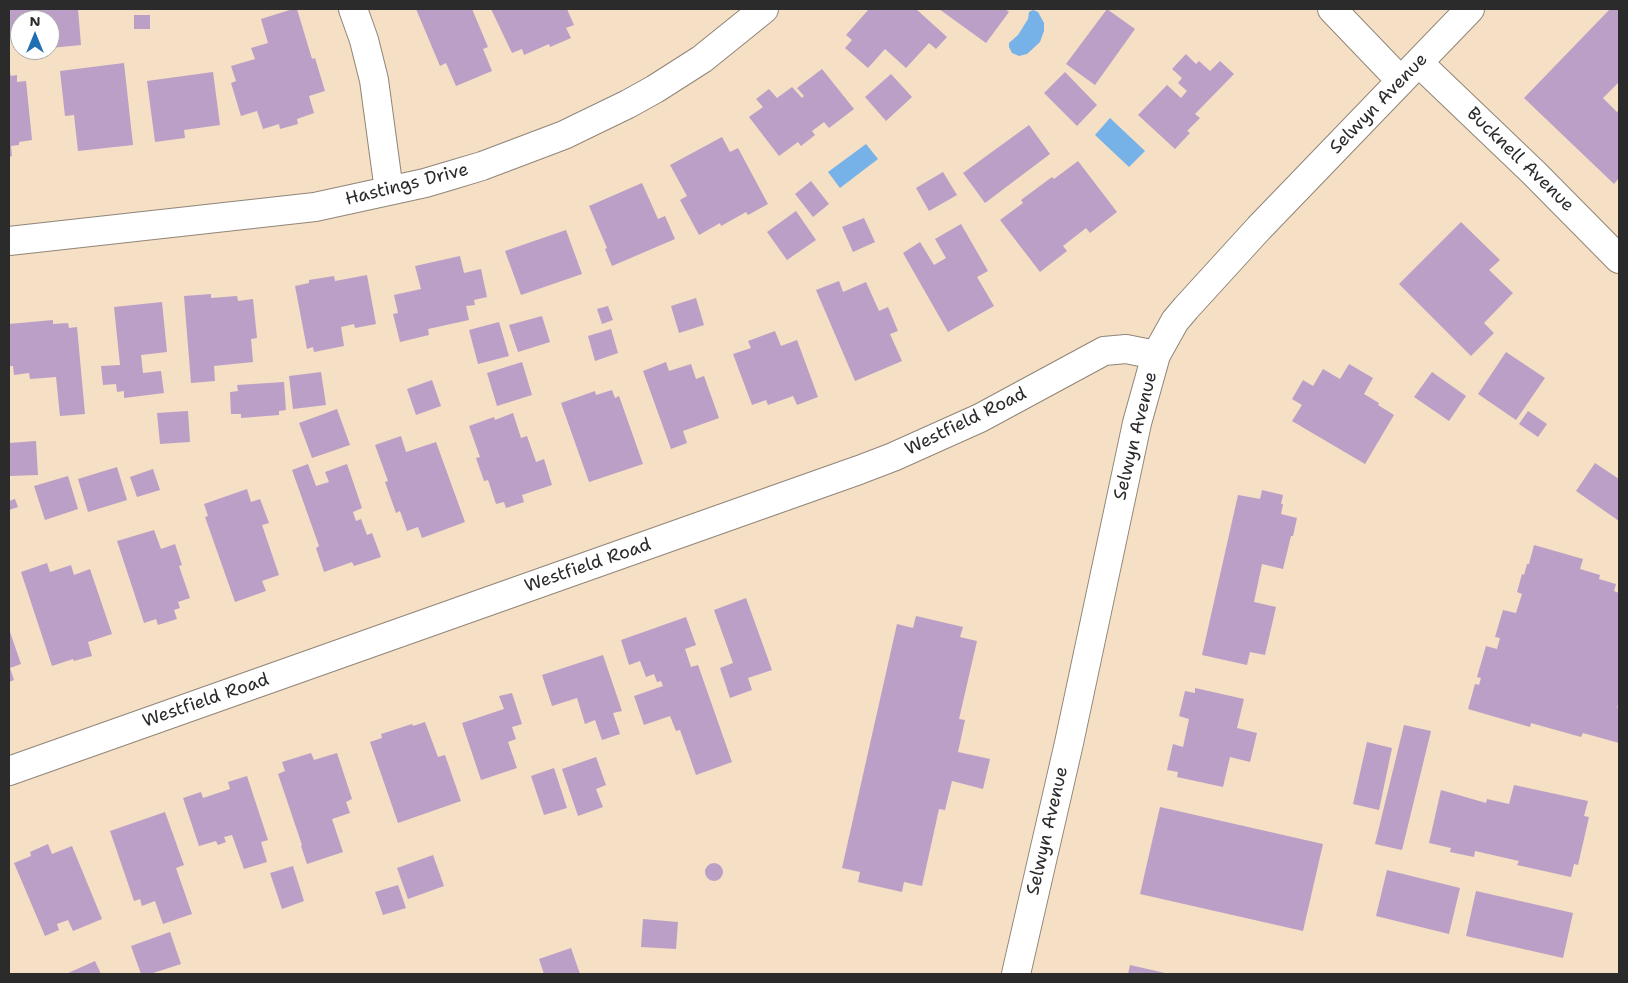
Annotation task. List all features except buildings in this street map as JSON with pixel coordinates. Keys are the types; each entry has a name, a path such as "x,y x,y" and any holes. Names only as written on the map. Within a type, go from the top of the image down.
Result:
{"street":[{"path":"352,9 364,40 374,80 390,191"},
{"name":"Hastings Drive","path":"9,242 315,207 425,183 482,166 564,135 655,90 725,42 764,9"},
{"name":"Bucknell Avenue","path":"1332,9 1534,173 1619,259"},
{"name":"Selwyn Avenue","path":"1016,974 1069,743 1138,423 1156,355 1175,321 1186,308 1272,214 1470,9"},
{"name":"Westfield Road","path":"9,771 893,457 1011,402 1104,351 1126,349 1156,355"}],"water":[{"path":"1033,10 1038,12 1044,23 1044,31 1040,42 1027,54 1019,56 1012,53 1009,43 1018,35 1028,19 1029,12"},
{"path":"1110,118 1145,151 1129,167 1095,135"},
{"path":"866,144 878,159 840,188 828,172"}]}
